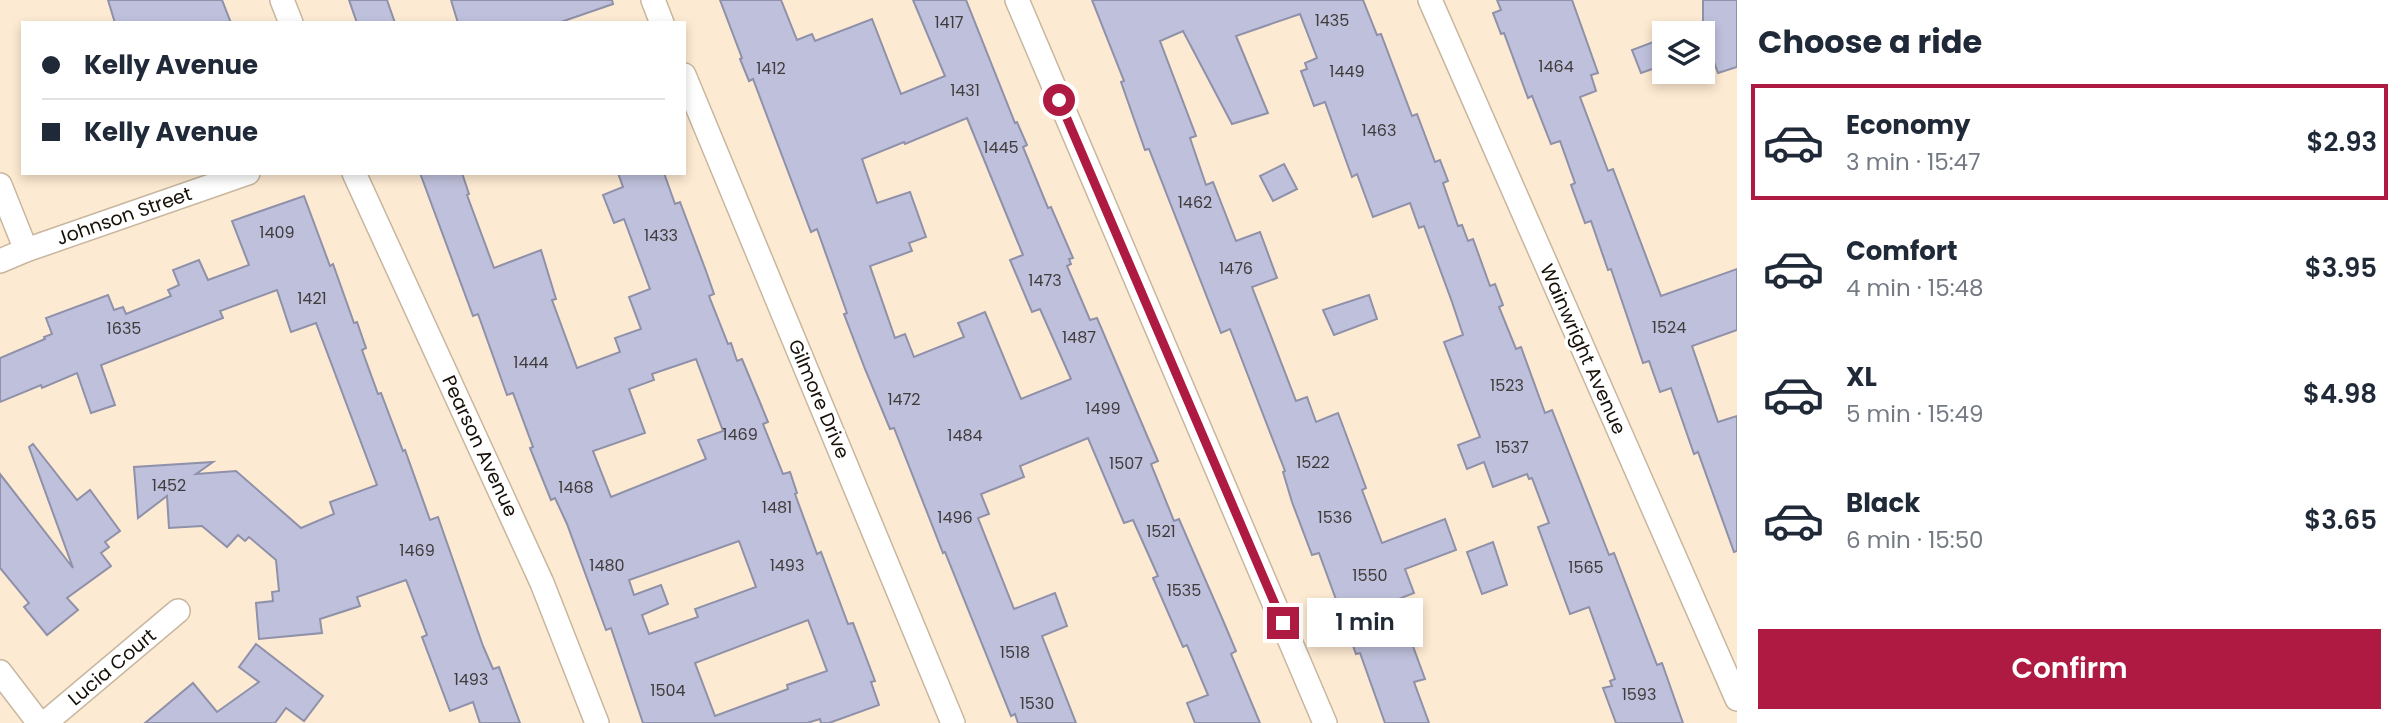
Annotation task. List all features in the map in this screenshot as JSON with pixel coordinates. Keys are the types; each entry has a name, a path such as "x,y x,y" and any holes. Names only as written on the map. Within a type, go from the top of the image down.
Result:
{"street":[{"path":"282,0 290,21"},
{"path":"653,0 661,21"},
{"path":"1017,0 1325,723"},
{"name":"Wainwright Avenue","path":"1430,0 1737,699"},
{"name":"Gilmore Drive","path":"686,80 953,723"},
{"name":"Johnson Street","path":"0,261 242,175"},
{"name":"Pearson Avenue","path":"355,175 542,583 597,723"},
{"path":"0,185 26,250"},
{"name":"Lucia Court","path":"45,723 178,611"},
{"path":"0,672 39,723"}],"building":[{"path":"108,0 222,0 230,21 114,21"},
{"path":"349,0 387,0 394,21 356,21"},
{"path":"451,0 612,0 613,4 564,21 457,21"},
{"path":"720,0 781,0 797,40 812,34 815,41 872,19 901,94 945,76 913,0 966,0 1015,123 1017,122 1027,145 1023,147 1048,208 1051,207 1073,258 1069,259 1071,264 1067,266 1090,320 1097,318 1158,461 1151,464 1174,521 1179,519 1236,651 1231,654 1260,723 1195,723 1187,703 1208,695 1187,645 1183,647 1153,578 1158,576 1133,520 1124,523 1088,438 1020,466 1024,477 981,494 989,514 978,518 1014,609 1055,593 1067,626 1042,636 1076,723 1018,723 1015,714 1011,716 894,428 890,429 865,369 817,229 811,232 753,79 749,81 740,59 742,58","holes":["967,118 1023,255 1010,260 1032,312 1040,309 1071,379 1021,399 985,312 958,323 964,337 914,357 905,334 895,338 870,266 912,251 909,243 926,237 910,192 877,203 862,159"]},
{"path":"1092,0 1363,0 1377,35 1381,34 1412,116 1417,114 1435,162 1440,160 1448,181 1443,183 1458,226 1462,225 1468,241 1473,239 1490,286 1495,284 1503,305 1499,307 1516,349 1521,347 1545,413 1552,410 1609,555 1614,553 1657,665 1662,663 1683,723 1616,723 1603,688 1612,686 1610,681 1615,679 1589,607 1570,614 1538,527 1549,523 1532,478 1529,479 1527,474 1493,487 1484,462 1467,469 1458,445 1480,437 1444,342 1463,335 1452,302 1424,226 1419,228 1410,203 1373,217 1357,174 1352,177 1325,102 1314,106 1301,71 1307,69 1305,63 1317,58 1300,14 1236,36 1268,113 1232,124 1183,31 1160,41 1196,136 1190,138 1206,185 1213,182 1236,241 1260,232 1277,278 1252,287 1296,401 1307,397 1316,422 1338,413 1366,488 1362,490 1382,543 1445,519 1456,550 1405,569 1414,593 1396,600 1425,679 1414,682 1429,723 1385,723 1319,553 1312,555 1292,502 1283,472 1285,471 1230,329 1221,333 1149,149 1145,150 1121,82 1124,81"},
{"path":"1497,0 1572,0 1598,73 1591,75 1596,91 1580,97 1608,171 1613,169 1661,296 1737,269 1737,330 1692,346 1718,422 1737,416 1737,551 1734,552 1698,452 1694,454 1671,388 1660,392 1649,361 1643,363 1611,269 1608,270 1591,221 1585,223 1571,185 1575,183 1560,141 1551,144 1532,96 1528,98 1504,33 1501,34 1493,13 1501,10"},
{"path":"1703,0 1737,0 1737,67 1718,73 1715,65 1715,21 1703,21"},
{"path":"1652,42 1652,69 1641,73 1632,50"},
{"path":"1284,164 1297,189 1273,201 1260,176"},
{"path":"421,175 463,175 469,194 467,195 494,268 541,250 556,299 552,300 577,368 620,352 615,338 641,329 629,297 650,289 624,219 614,223 603,195 623,187 619,175 665,175 675,204 680,202 706,271 714,294 709,296 728,344 731,343 737,361 742,359 768,422 763,424 783,474 790,472 797,493 795,494 817,554 821,552 848,624 853,623 875,681 871,682 879,705 829,723 821,723 820,719 807,723 643,723 611,628 606,630 567,524 555,498 551,500 530,448 533,447 513,393 507,395 478,314 473,316","holes":["696,359 723,431 698,440 706,459 611,497 593,451 645,433 629,389 654,380 652,374","739,541 756,587 695,609 698,617 649,634 642,615 668,604 661,585 634,595 629,580","808,620 827,671 787,685 788,689 715,716 695,663"]},
{"path":"304,196 330,266 333,264 354,323 357,322 366,348 362,350 378,394 381,393 403,451 405,450 430,520 438,517 483,646 493,669 499,667 520,723 480,723 473,702 450,711 422,637 427,635 406,580 357,597 360,606 320,619 322,633 259,639 256,603 273,601 272,592 279,591 276,560 249,537 245,541 238,535 227,547 202,526 169,528 167,496 138,518 134,467 213,462 196,474 236,471 301,528 334,514 330,502 377,485 316,323 291,332 277,290 220,311 223,318 101,365 115,405 91,413 77,373 0,402 0,358 52,334 46,318 108,295 114,310 123,307 126,314 171,296 168,290 179,285 173,270 199,260 208,280 249,265 232,221"},
{"path":"1369,295 1377,319 1334,335 1323,310"},
{"path":"33,444 77,500 90,490 120,531 105,542 109,547 101,553 111,566 67,598 78,610 47,635 24,607 29,603 0,568 0,474 73,568 29,447"},
{"path":"1493,542 1507,585 1482,594 1467,552"},
{"path":"256,644 323,696 304,721 286,708 275,723 145,723 193,683 217,712 259,682 239,667"}],"route":[{"path":"1059,100 1283,623"}]}
